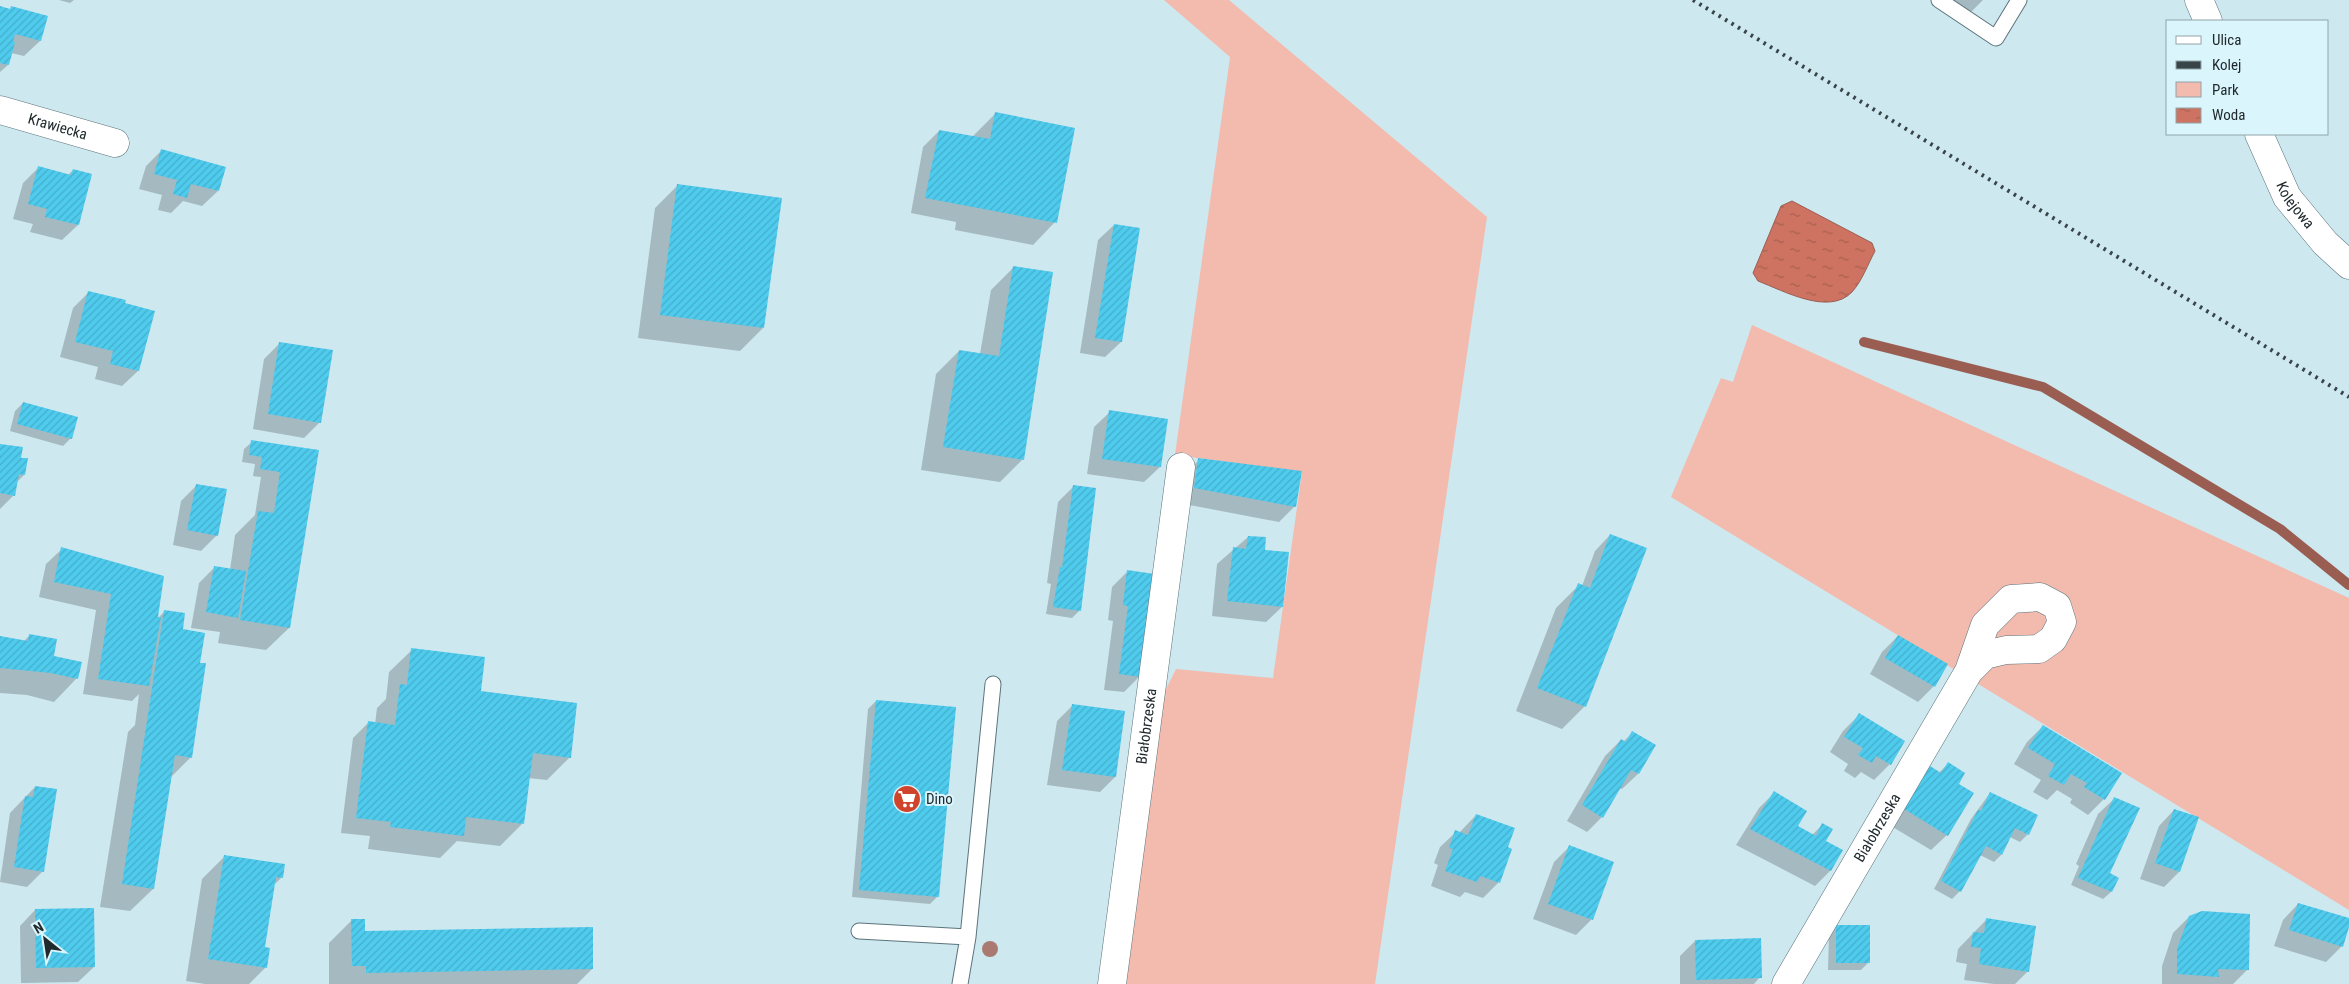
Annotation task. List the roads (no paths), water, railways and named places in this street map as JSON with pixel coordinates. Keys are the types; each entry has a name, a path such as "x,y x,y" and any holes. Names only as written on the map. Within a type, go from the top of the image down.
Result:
{"street":[{"path":"2199,0 2208,20"},
{"name":"Krawiecka","path":"0,110 115,143"},
{"name":"Kolejowa","path":"2259,135 2287,197 2325,243 2349,265"},
{"name":"Białobrzeska","path":"1112,984 1180,467"},
{"name":"Białobrzeska","path":"1786,984 1969,670"}],"lane":[{"path":"1939,0 1996,38 2019,0"},
{"path":"960,984 968,937 993,684"},
{"path":"859,931 968,937"}],"water":[{"path":"1792,201 1872,243 1875,251 1862,278 1856,288 1842,299 1831,302 1819,302 1806,299 1758,281 1753,273 1781,206"}],"waterway":[{"path":"1864,342 2043,387 2280,529 2349,585"}],"railway":[{"path":"1693,0 2349,397"}],"place":[{"name":"Dino","path":"907,799"}]}
